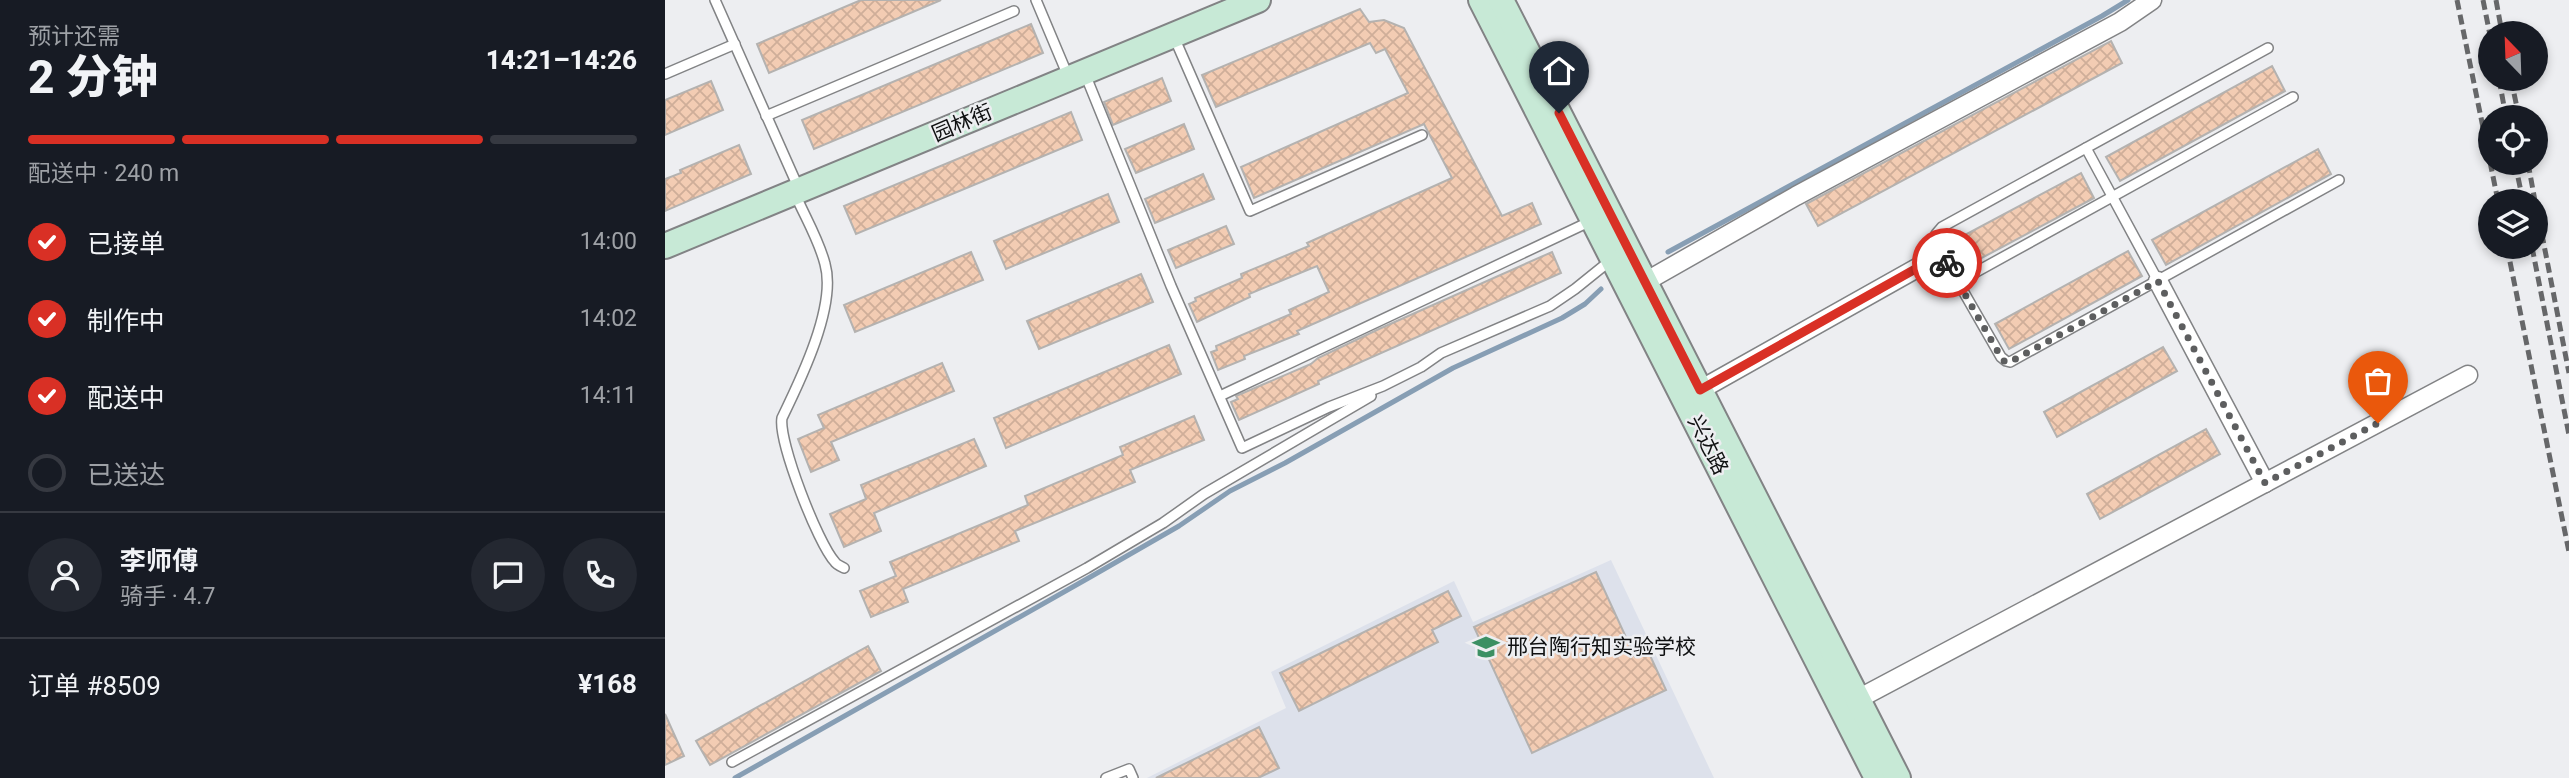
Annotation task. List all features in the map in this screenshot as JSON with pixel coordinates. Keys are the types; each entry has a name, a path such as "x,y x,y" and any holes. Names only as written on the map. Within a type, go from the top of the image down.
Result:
{"main road":[{"name":"园林街","path":"665,246 1258,0"},
{"name":"兴达路","path":"1481,0 1877,778"},
{"name":"兴达路","path":"1501,0 1898,778"}],"street":[{"path":"1645,282 1795,196 2120,22 2152,0"},
{"path":"1700,390 1942,254"},
{"path":"2158,281 2265,483"},
{"path":"1858,699 2468,375"}],"lane":[{"path":"715,0 767,116 825,264 827,287 813,353 780,427 819,536 835,563 844,568"},
{"path":"1036,0 1077,75 1242,448 1329,407 1391,383"},
{"path":"767,116 1014,11"},
{"path":"1174,35 1250,211 1422,135"},
{"path":"665,74 735,44"},
{"path":"2268,48 1942,227 1936,234 1935,242 2001,357 2005,362 2010,362 2339,180"},
{"path":"1958,282 2293,97"},
{"path":"2086,148 2158,281"},
{"path":"1220,396 1593,220"},
{"path":"732,762 1099,562 1204,494 1354,408 1441,353 1550,306 1613,258"},
{"path":"1105,778 1129,769 1133,778"}],"shaded area":[{"name":"邢台陶行知实验学校","path":"1611,560 1714,778 1147,778 1286,708 1271,672 1454,581 1473,622"}],"building":[{"path":"861,0 941,0 769,73 757,44"},
{"path":"1360,9 1369,22 1384,20 1404,28 1502,216 1532,203 1541,224 1297,331 1299,334 1244,356 1245,359 1218,370 1211,352 1217,350 1216,346 1291,314 1289,310 1329,292 1317,266 1249,294 1250,297 1197,322 1189,304 1196,301 1195,298 1242,278 1241,274 1309,246 1307,243 1452,178 1424,124 1254,198 1241,167 1408,93 1385,49 1376,53 1370,43 1216,107 1202,75"},
{"path":"1031,24 1043,53 814,149 802,120"},
{"path":"2111,41 2122,63 1818,226 1806,204"},
{"path":"2272,66 2285,91 2120,181 2106,157"},
{"path":"1162,78 1171,101 1113,125 1104,102"},
{"path":"711,81 723,110 665,135 665,100"},
{"path":"1071,112 1082,140 856,234 844,206"},
{"path":"1184,124 1194,149 1136,173 1125,149"},
{"path":"739,145 751,174 665,211 665,179"},
{"path":"2318,149 2331,174 2166,265 2152,240"},
{"path":"2081,173 2094,198 1961,269 1948,244"},
{"path":"1203,174 1214,199 1155,223 1145,199"},
{"path":"1108,194 1119,222 1006,269 994,241"},
{"path":"1226,226 1234,244 1176,268 1168,250"},
{"path":"2128,251 2142,276 2009,349 1995,324"},
{"path":"971,252 983,280 855,332 844,305"},
{"path":"1552,252 1561,273 1318,381 1319,384 1239,420 1231,402 1238,399 1236,396"},
{"path":"1141,274 1153,302 1039,349 1027,321"},
{"path":"1169,345 1181,374 1006,448 994,418"},
{"path":"2163,347 2177,371 2057,437 2044,412"},
{"path":"942,363 954,391 831,442 839,460 811,472 798,439 824,428 818,415"},
{"path":"1194,416 1204,440 1130,470 1135,482 1015,531 1019,541 903,589 908,602 871,617 860,591 896,576 890,562 1028,505 1025,496 1123,455 1120,447"},
{"path":"2206,429 2220,454 2100,519 2087,494"},
{"path":"974,439 986,466 874,513 881,531 844,547 830,514 866,499 861,485"},
{"path":"1596,572 1635,657 1648,651 1666,690 1532,753 1474,627"},
{"path":"1448,591 1461,616 1432,630 1438,642 1299,711 1280,673"},
{"path":"868,646 881,671 710,765 696,741"},
{"path":"665,714 684,756 665,765"},
{"path":"1259,727 1279,768 1258,778 1156,778"}],"waterway":[{"path":"1668,252 2128,0"},
{"path":"735,778 1179,526 1230,491 1453,368 1562,318 1585,304 1601,289"}],"railway":[{"path":"2457,0 2496,189"},
{"path":"2483,0 2487,21"},
{"path":"2496,0 2500,21"},
{"path":"2501,91 2504,105"},
{"path":"2514,91 2516,105"},
{"path":"2518,175 2520,189"},
{"path":"2530,175 2533,189"},
{"path":"2509,259 2569,552"},
{"path":"2534,259 2569,435"},
{"path":"2547,259 2569,373"}],"way so far":[{"path":"1947,263 2005,362 2018,360 2158,281 2265,483 2378,423"}],"place":[{"name":"邢台陶行知实验学校","path":"1486,647"}],"route":[{"path":"1559,113 1700,390 1942,254 1947,263"}]}
